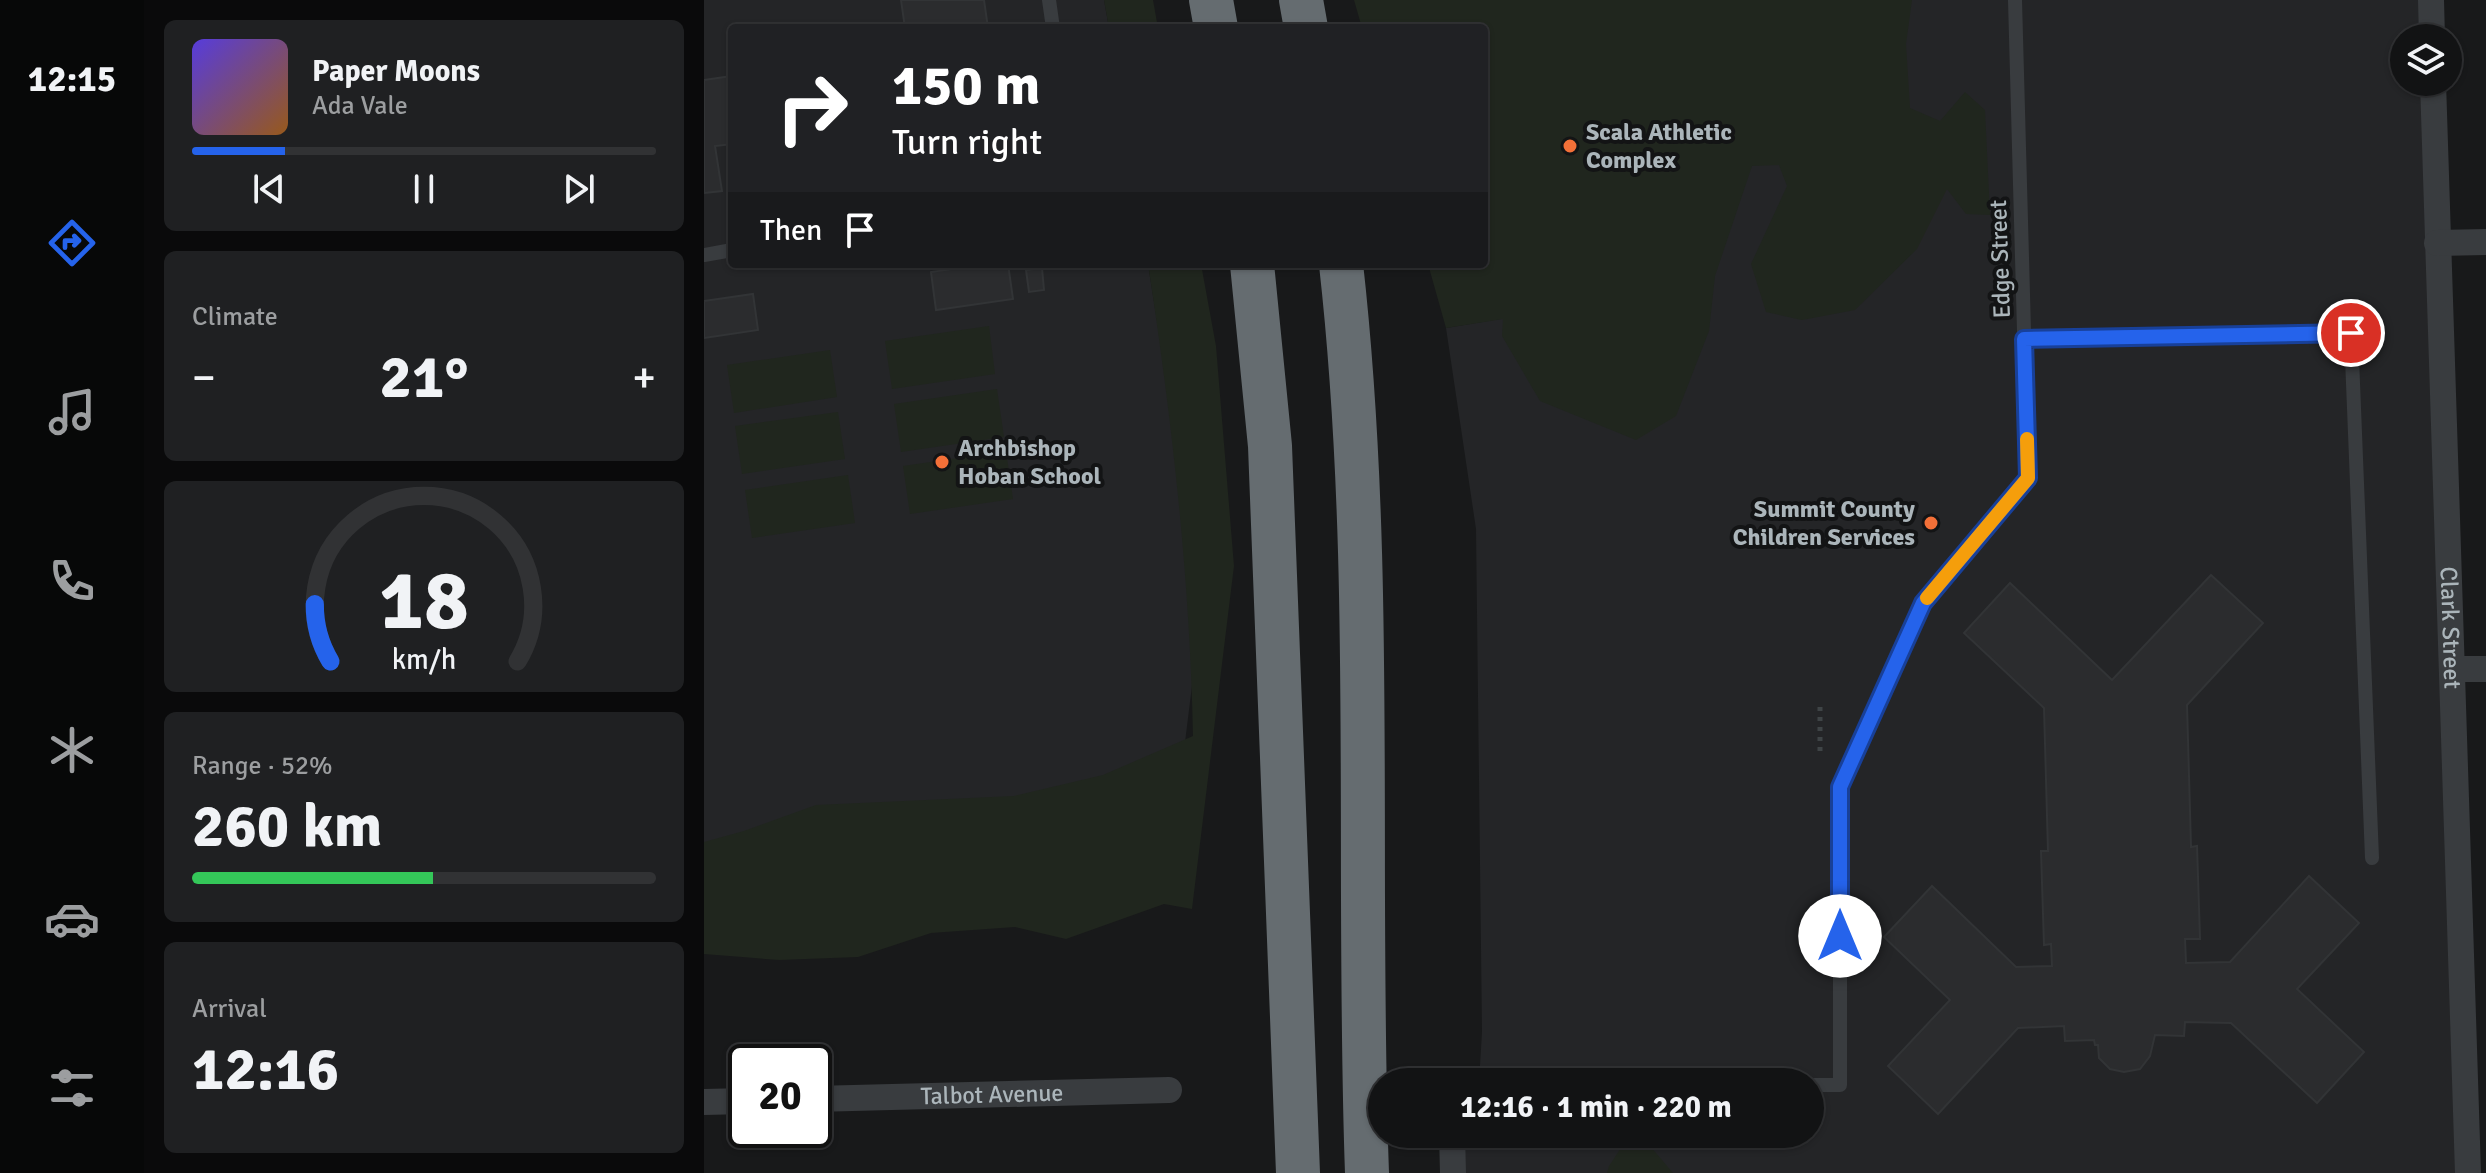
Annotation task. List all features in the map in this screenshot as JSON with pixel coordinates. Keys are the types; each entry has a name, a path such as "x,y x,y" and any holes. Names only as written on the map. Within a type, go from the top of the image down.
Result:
{"highway":[{"path":"1211,0 1215,24"},
{"path":"1301,0 1305,24"},
{"path":"1252,268 1270,446 1298,1173"},
{"path":"1341,268 1362,573 1367,1173"},
{"path":"1275,1173 1287,900"},
{"path":"1364,1082 1374,1173"}],"street":[{"path":"2431,0 2432,24"},
{"name":"Clark Street","path":"2433,96 2468,1173"},
{"path":"2437,243 2486,242"},
{"path":"2452,669 2486,669"},
{"name":"Talbot Avenue","path":"832,1099 1169,1090"},
{"path":"704,1102 728,1101"},
{"path":"1452,1148 1453,1173"}],"lane":[{"path":"1049,0 1052,24"},
{"name":"Edge Street","path":"1824,1085 1840,1085 1840,787 1923,603 2028,478 2015,0"},
{"path":"704,255 728,251"},
{"path":"2024,339 2351,333 2372,858"}],"path":[{"path":"1820,706 1820,751"}],"shaded area":[{"name":"Archbishop Hoban School","path":"704,0 1104,0 1108,24 728,24 728,268 1149,268 1202,605 1165,904 704,902"},
{"path":"1104,0 1153,0 1157,24 1108,24"},
{"path":"1354,0 1912,0 1906,44 1910,108 1940,121 1965,92 1985,110 1990,215 1966,214 1947,189 1917,249 1855,310 1802,320 1766,312 1751,264 1787,186 1779,165 1752,166 1715,276 1709,331 1676,416 1636,440 1540,401 1502,336 1503,319 1446,328 1429,268 1488,268 1488,24 1361,24"},
{"path":"1836,0 2431,0 2432,24 2390,24 2390,96 2433,96 2468,1173 1453,1173 1452,1148 1824,1148 1824,1068 1480,1068 1482,1032 1476,529 1446,328 1641,296"},
{"path":"1149,268 1202,268 1216,346 1234,566 1192,909 1164,904 1066,939 1015,927 931,933 858,957 779,960 704,954 704,842 816,805 1014,796 1103,775 1193,736 1188,618 1165,381"},
{"path":"989,326 995,374 892,389 885,341"},
{"path":"830,350 837,397 734,413 727,365"},
{"path":"997,389 1004,437 901,452 894,404"},
{"path":"838,412 845,459 742,474 735,426"},
{"path":"1006,451 1013,499 910,514 903,466"},
{"path":"848,475 855,523 752,538 745,490"},
{"path":"1621,1148 1652,1148 1673,1173 1607,1173"}],"building":[{"path":"901,0 984,0 987,24 904,24"},
{"path":"728,77 728,144 715,146 722,191 704,193 704,80"},
{"path":"959,268 1009,268 1013,299 936,310 931,272"},
{"path":"1042,268 1044,290 1029,292 1026,270"},
{"path":"753,294 758,330 704,338 704,301"},
{"path":"2211,575 2263,623 2187,705 2191,847 2197,846 2200,939 2185,939 2186,963 2230,962 2309,876 2359,923 2297,989 2364,1052 2317,1103 2231,1023 2185,1022 2184,1036 2155,1035 2150,1056 2140,1069 2124,1072 2110,1069 2099,1058 2098,1045 2094,1040 2065,1041 2064,1026 2018,1028 1938,1114 1888,1066 1950,1000 1884,937 1932,886 2016,967 2052,966 2051,944 2044,945 2041,851 2048,851 2044,708 1964,633 2010,583 2112,680"}],"slow traffic":[{"path":"1927,598 2028,478 2027,439"}],"place":[{"name":"Scala Athletic Complex","path":"1570,146"},
{"name":"Archbishop Hoban School","path":"942,462"},
{"name":"Summit County Children Services","path":"1931,523"}],"route":[{"path":"1840,936 1840,787 1923,603 2028,478 2024,339 2351,333"}]}
